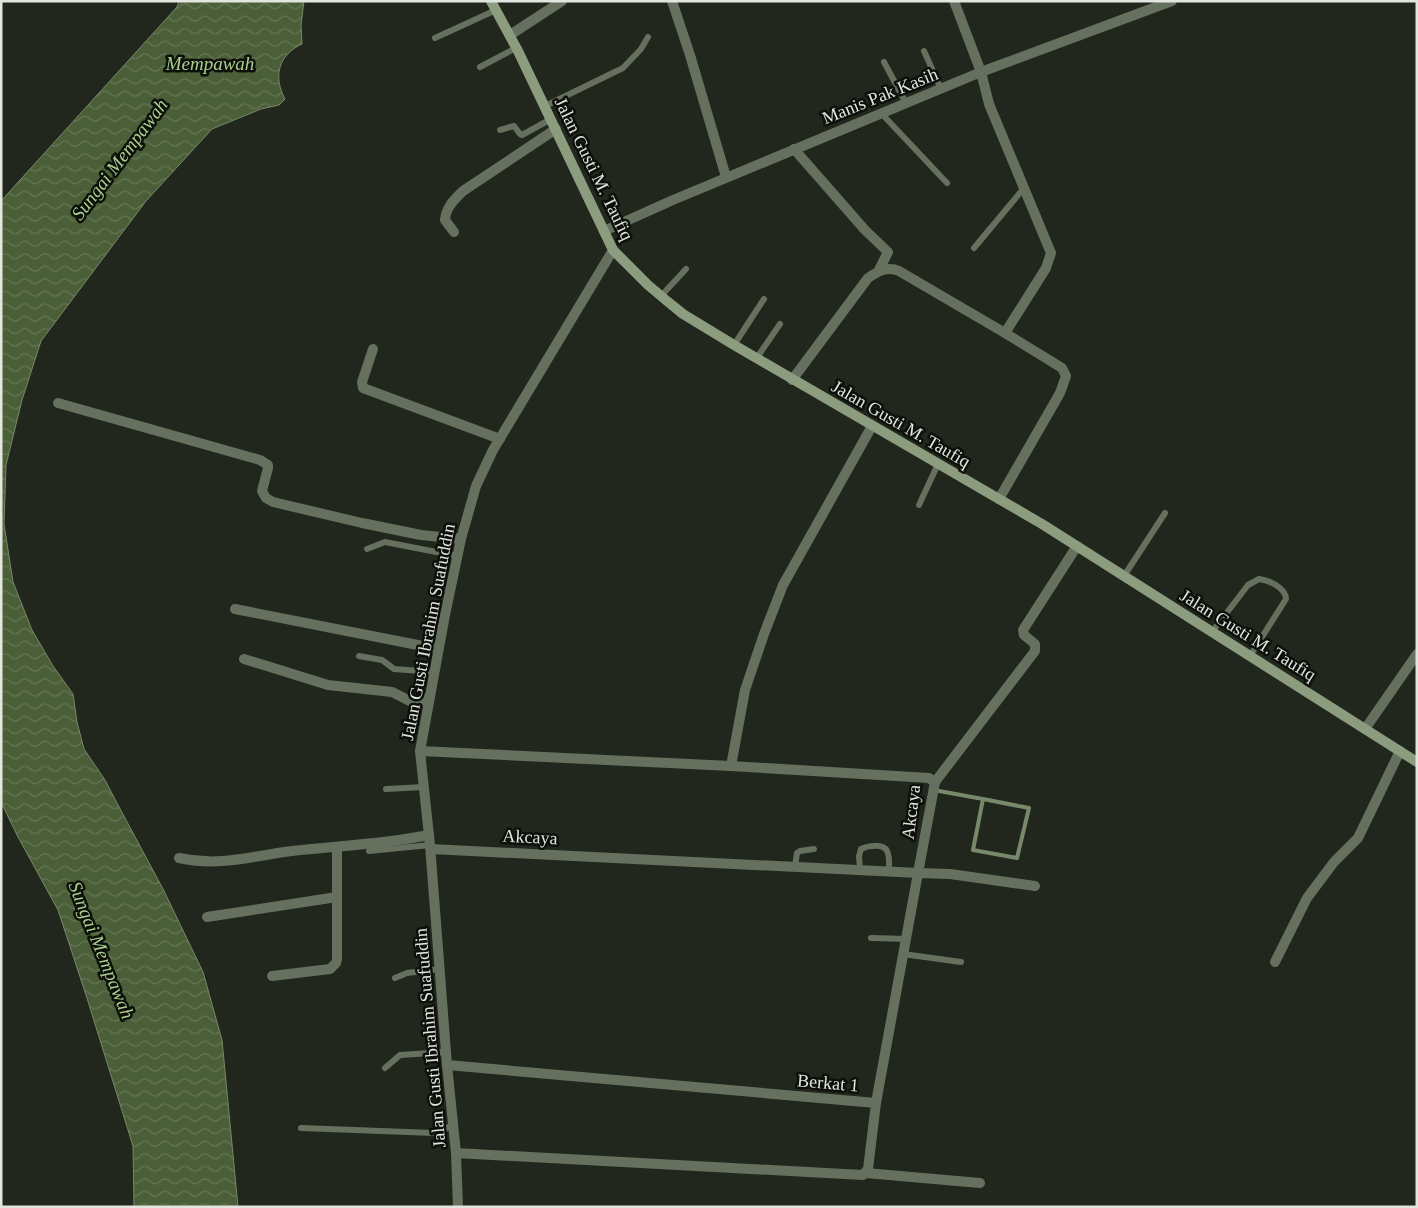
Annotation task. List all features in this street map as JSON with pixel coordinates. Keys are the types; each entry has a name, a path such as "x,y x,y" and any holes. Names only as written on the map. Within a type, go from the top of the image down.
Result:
{"main road":[{"name":"Jalan Gusti M. Taufiq","path":"494,6 510,35 613,250 661,296 683,314 792,380 1077,546 1417,762"}],"street":[{"path":"510,35 562,1"},
{"path":"672,1 726,178"},
{"path":"954,1 981,72 989,104 1050,253 1046,268 1005,333"},
{"name":"Manis Pak Kasih","path":"604,231 794,149 981,72 1172,1"},
{"path":"454,232 445,220 446,213 450,204 463,191 556,130"},
{"path":"794,149 865,230 888,252 879,270"},
{"name":"Jalan Gusti Ibrahim Suafuddin","path":"458,1207 456,1153 447,1065 430,843 420,751 438,650 461,539 476,486 485,465 500,439 613,250"},
{"path":"792,380 868,278 879,270 892,268 899,271 1062,368 1066,376 1060,393 999,499"},
{"path":"373,349 362,382 363,388 500,439"},
{"path":"58,403 260,460 268,465 262,491 266,498 273,502 421,535 461,539"},
{"path":"731,766 746,690 783,585 872,426"},
{"path":"935,782 1035,651 1035,644 1024,636 1023,630 1077,546"},
{"path":"235,609 438,650"},
{"path":"1365,729 1417,654"},
{"path":"244,659 328,685 392,692 414,703 430,696"},
{"name":"Akcaya","path":"179,858 196,862 214,862 291,852 396,842 918,872 935,782 929,778 731,766 420,751"},
{"path":"1275,962 1307,898 1334,862 1358,838 1400,751"},
{"path":"272,976 330,969 337,959 338,848"},
{"path":"876,1103 918,872 950,874 1035,886"},
{"path":"207,917 337,897"},
{"name":"Berkat 1","path":"447,1065 876,1103 866,1173"},
{"path":"456,1153 863,1175 866,1173 980,1183"}],"lane":[{"path":"435,38 494,6"},
{"path":"544,106 623,68 642,49 648,37"},
{"path":"480,67 516,48"},
{"path":"924,51 941,89"},
{"path":"884,62 906,103"},
{"path":"881,113 947,183"},
{"path":"500,130 514,126 522,135 551,120"},
{"path":"974,248 1024,188"},
{"path":"661,296 686,268"},
{"path":"734,345 764,299"},
{"path":"756,358 780,324"},
{"path":"919,505 938,464"},
{"path":"1124,576 1165,513"},
{"path":"367,548 385,542 458,556"},
{"path":"1212,632 1248,585 1259,579 1274,584 1284,591 1286,599 1250,656"},
{"path":"359,656 382,660 394,669 434,672"},
{"path":"386,789 424,787"},
{"path":"369,851 430,843"},
{"path":"860,870 859,856 861,849 867,846 879,846 888,852 889,871"},
{"path":"795,866 797,853 814,849"},
{"path":"871,938 906,939"},
{"path":"903,954 961,962"},
{"path":"395,978 407,973 440,969"},
{"path":"385,1068 400,1055 446,1052"},
{"path":"301,1128 434,1133 441,1132 453,1124"}],"water":[{"name":"Mempawah","path":"179,1 304,1 301,25 302,44 288,54 280,67 279,83 285,99 279,105 261,109 212,129 146,201 41,341 22,400 6,465 4,524 13,582 32,630 53,666 73,694 77,722 84,749 105,780 163,889 203,972 222,1040 238,1207 134,1207 133,1146 86,995 58,910 1,802 1,201 177,7"}],"waterway":[{"path":"939,791 983,799 973,850 1017,858 1029,808 983,799"}],"water label":[{"name":"Sungai Mempawah","path":"119,159"},
{"name":"Sungai Mempawah","path":"102,950"}]}
